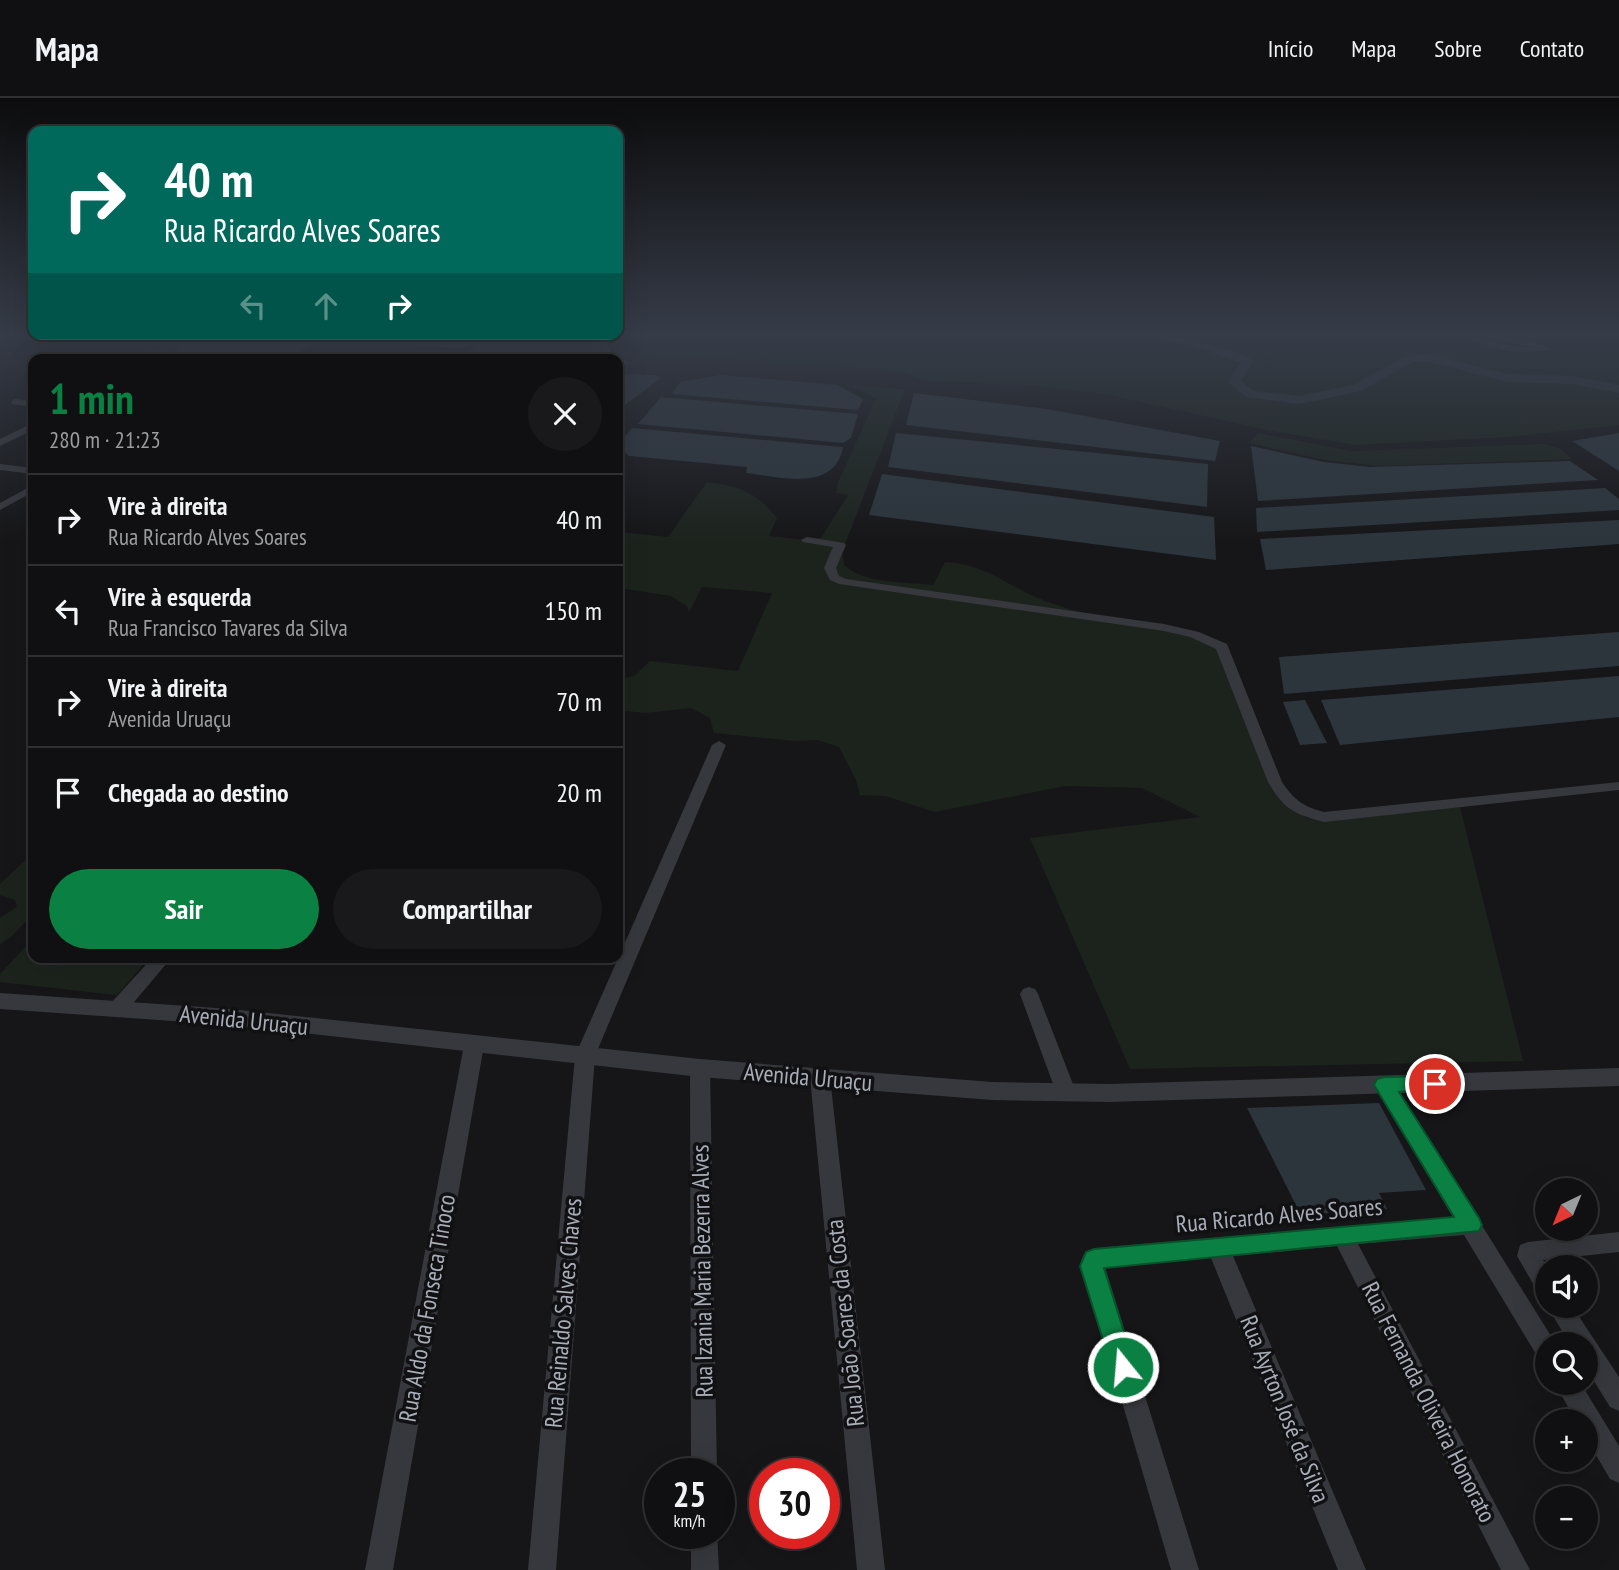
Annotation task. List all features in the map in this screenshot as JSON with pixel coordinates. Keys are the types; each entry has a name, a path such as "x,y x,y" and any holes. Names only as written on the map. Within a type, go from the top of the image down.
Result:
{"street":[{"path":"0,443 28,428"},
{"path":"0,433 17,434"},
{"path":"0,467 28,470"},
{"path":"0,507 28,491"},
{"path":"807,540 840,545 830,568 834,578 843,582 1195,634 1212,640 1222,647 1275,782 1285,798 1311,814 1357,815 1444,803 1619,786"},
{"name":"Rua Reinaldo Salves Chaves","path":"542,1570 585,1056 719,745"},
{"path":"117,1009 158,963"},
{"path":"1029,994 1066,1092"},
{"name":"Avenida Uruaçu","path":"0,1001 231,1017 700,1068 923,1087 1066,1092 1619,1077"},
{"name":"Rua Aldo da Fonseca Tinoco","path":"379,1570 474,1045"},
{"name":"Rua Izania Maria Bezerra Alves","path":"700,1068 704,1458"},
{"name":"Rua João Soares da Costa","path":"820,1077 871,1570"},
{"path":"1384,1085 1536,1332"},
{"name":"Rua Ricardo Alves Soares","path":"1185,1570 1092,1266 1093,1260 1342,1234 1471,1225"},
{"name":"Rua Fernanda Oliveira Honorato","path":"1342,1234 1516,1570"},
{"path":"1535,1267 1528,1252 1619,1242"},
{"name":"Rua Ayrton José da Silva","path":"1218,1247 1352,1570"},
{"path":"1598,1361 1611,1374 1619,1399"},
{"path":"1574,1395 1619,1470"},
{"path":"704,1549 705,1570"}],"shaded area":[{"path":"654,405 750,405 858,414 851,438 843,443 638,424"},
{"path":"796,405 860,405 858,410"},
{"path":"873,405 899,405 842,552 844,565 852,571 874,579 933,585 945,562 960,564 973,567 1045,601 1067,608 1179,632 1222,647 1275,782 1307,818 1324,821 1460,807 1523,1061 1130,1069 1030,838 1200,817 1142,788 1065,786 935,812 885,796 860,795 856,780 839,747 817,740 794,741 714,733 710,718 691,708 645,713 623,711 623,679 634,676 650,661 738,671 772,593 702,587 689,612 687,606 671,596 623,589 623,532 668,537 707,482 738,488 762,502 777,518 769,536 807,540 821,538 848,495 836,493 838,482"},
{"path":"911,405 1011,405 1220,441 1215,461 906,425"},
{"path":"1153,405 1619,405 1619,425 1507,437 1355,445 1272,431"},
{"path":"632,428 843,447 838,461 829,471 804,479 789,479 746,473 747,467 629,456 623,450 623,439"},
{"path":"896,433 1208,464 1207,507 888,467"},
{"path":"1258,433 1352,451 1544,444 1561,449 1572,459 1377,466 1326,460 1249,443"},
{"path":"1619,433 1619,471 1572,441"},
{"path":"1251,446 1324,462 1370,467 1570,461 1598,480 1258,501"},
{"path":"882,474 1214,517 1216,560 869,515"},
{"path":"1605,488 1619,499 1619,510 1257,532 1256,508"},
{"path":"1619,520 1619,544 1266,570 1260,539"},
{"path":"1619,632 1619,666 1284,694 1279,657"},
{"path":"1619,676 1619,717 1340,745 1321,700"},
{"path":"1305,700 1327,743 1300,745 1283,702"},
{"path":"28,858 28,919 10,938 0,944 0,918 17,907 15,900 0,895 0,884"},
{"path":"28,944 28,963 145,963 117,995 0,982 0,974"},
{"path":"1379,1103 1426,1190 1379,1193 1387,1209 1301,1215 1247,1108"}],"route":[{"path":"1123,1367 1092,1266 1094,1259 1342,1234 1471,1225 1384,1085 1435,1084"}]}
